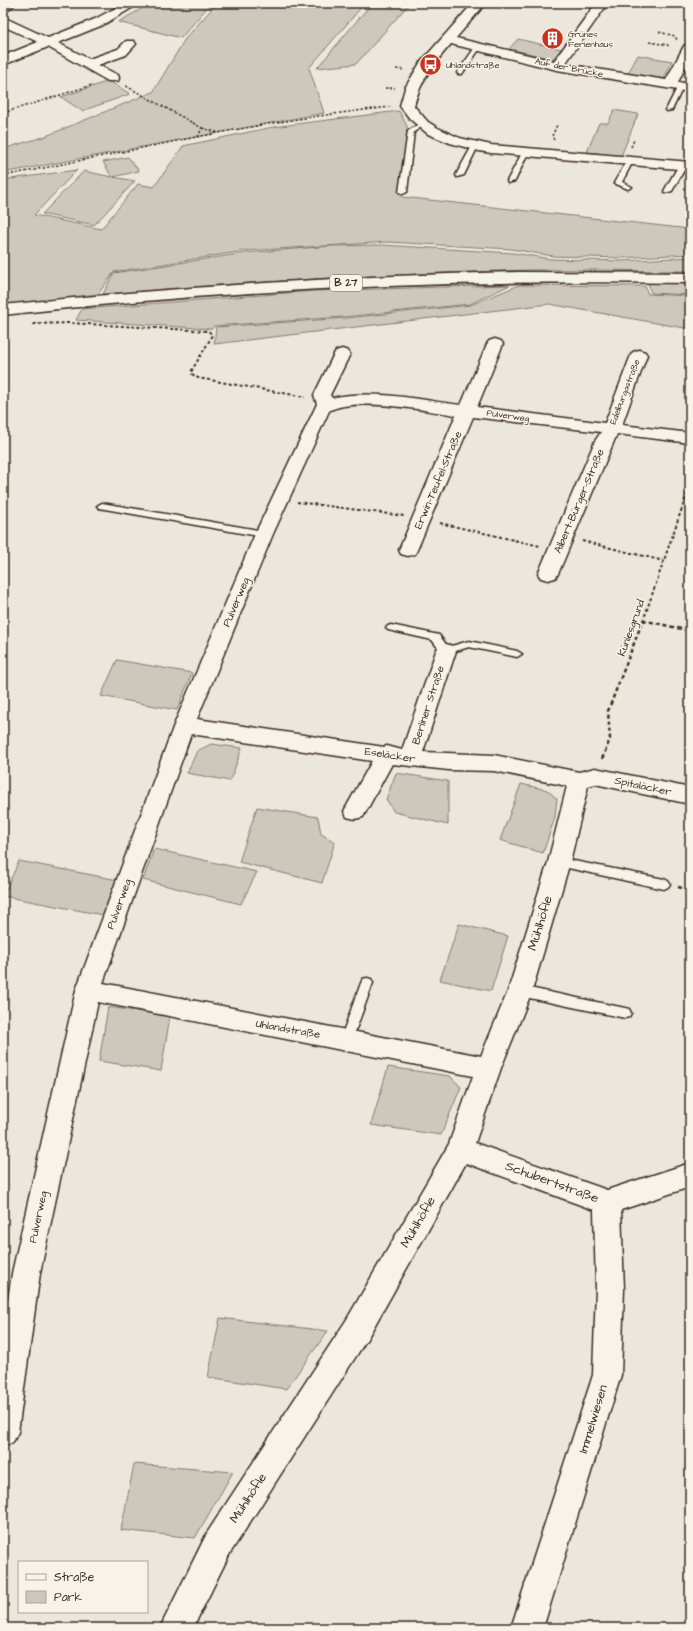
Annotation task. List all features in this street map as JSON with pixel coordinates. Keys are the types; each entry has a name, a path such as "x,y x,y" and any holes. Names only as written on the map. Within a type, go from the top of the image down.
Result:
{"street":[{"path":"3,8 10,3"},
{"path":"3,61 98,22 134,3"},
{"path":"480,3 425,66 412,88 407,106 421,124 438,135 475,146 525,153 686,165 690,150"},
{"path":"557,66 602,3"},
{"path":"3,21 49,43 112,78"},
{"name":"Auf der Brücke","path":"449,40 557,66 680,87"},
{"path":"88,64 122,52 130,44"},
{"path":"680,87 690,46"},
{"name":"B 27","path":"3,310 64,303 214,290 372,282 534,277 690,278"},
{"name":"Erwin-Teufel-Straße","path":"408,550 495,344"},
{"path":"326,405 322,395 342,354"},
{"name":"Edelburgastraße","path":"611,430 639,355"},
{"name":"Pulverweg","path":"3,1432 26,1273 88,990 184,726 264,534 322,408 326,405 348,400 375,400 467,410 611,430 690,438"},
{"name":"Albert-Bürger-Straße","path":"548,574 604,441 611,430"},
{"name":"Berliner Straße","path":"410,758 446,651"},
{"name":"Eseläcker","path":"184,726 410,758 448,762 494,763 587,778"},
{"path":"355,811 387,754"},
{"name":"Spitaläcker","path":"587,778 690,796"},
{"name":"Mühlhöfle","path":"176,1628 218,1544 357,1329 460,1149 488,1068 520,991 559,862 587,778"},
{"name":"Uhlandstraße","path":"88,990 488,1068"},
{"name":"Schubertstraße","path":"460,1149 607,1202 690,1175"},
{"name":"Immelwiesen","path":"527,1628 607,1374 610,1289 607,1202"}],"lane":[{"path":"460,73 478,47"},
{"path":"669,110 680,87"},
{"path":"403,192 411,131 421,124"},
{"path":"460,175 475,146"},
{"path":"511,181 525,153"},
{"path":"628,187 618,183 630,160"},
{"path":"668,191 686,165"},
{"path":"102,506 264,534"},
{"path":"391,628 435,637 446,651 469,644 517,654"},
{"path":"559,862 664,884"},
{"path":"346,1040 367,983"},
{"path":"520,991 625,1013"}],"path":[{"path":"683,4 690,4"},
{"path":"659,32 675,36 677,43"},
{"path":"649,42 668,45 667,48"},
{"path":"3,113 112,78 202,128 220,134"},
{"path":"3,176 220,134 351,111 407,106"},
{"path":"557,125 552,136 553,139 558,141"},
{"path":"197,139 202,128"},
{"path":"26,324 70,323 208,332 212,334 211,338 192,370 192,374 198,378 300,394 326,405"},
{"name":"Künlesgrund","path":"587,778 610,739 608,711 643,620 690,485"},
{"path":"280,500 422,518 561,544 664,561"},
{"path":"643,620 690,631"}],"green space":[{"path":"152,3 211,3 181,38 118,22"},
{"path":"217,3 365,3 309,68 324,113 3,173 3,149 46,136 153,92 185,39"},
{"path":"372,3 410,3 356,64 317,68"},
{"path":"518,39 561,49 553,59 509,49"},
{"path":"638,55 672,61 663,81 627,75"},
{"path":"109,81 130,94 82,111 61,97"},
{"path":"614,110 638,114 621,156 587,152 599,123 608,123"},
{"path":"399,111 407,126 402,197 690,229 690,254 621,258 553,256 511,249 388,242 244,251 114,272 98,294 3,305 3,180 77,170 34,215 101,229 138,184 154,187 183,146 273,127"},
{"path":"128,157 139,171 113,177 135,181 94,225 42,214 84,171 112,177 103,162"},
{"path":"382,245 513,253 551,259 621,261 690,257 690,271 529,270 422,274 263,282 103,294 114,273 245,253 332,246"},
{"path":"648,282 690,284 690,295 651,293"},
{"path":"510,285 470,304 343,317 214,326 212,329 76,320 82,309 314,291"},
{"path":"519,285 645,286 648,294 690,296 690,329 549,304 214,344 216,327 347,318 471,305"},
{"path":"117,660 192,673 177,710 101,696"},
{"path":"211,744 242,748 230,781 187,773 197,751"},
{"path":"396,773 448,781 448,825 394,812 386,799"},
{"path":"521,784 547,790 557,799 555,817 543,853 500,840"},
{"path":"257,807 318,817 321,834 335,842 322,883 239,862"},
{"path":"154,849 257,872 241,904 143,880"},
{"path":"19,861 118,880 103,915 3,896"},
{"path":"459,924 508,936 491,991 440,980"},
{"path":"108,1007 170,1016 161,1071 99,1061"},
{"path":"388,1067 450,1076 461,1087 441,1135 371,1125"},
{"path":"220,1318 328,1331 286,1389 208,1377"},
{"path":"134,1464 233,1472 195,1538 121,1530"}],"place":[{"name":"Grünes Ferienhaus","path":"552,39"},
{"name":"Uhlandstraße","path":"431,65"}]}
